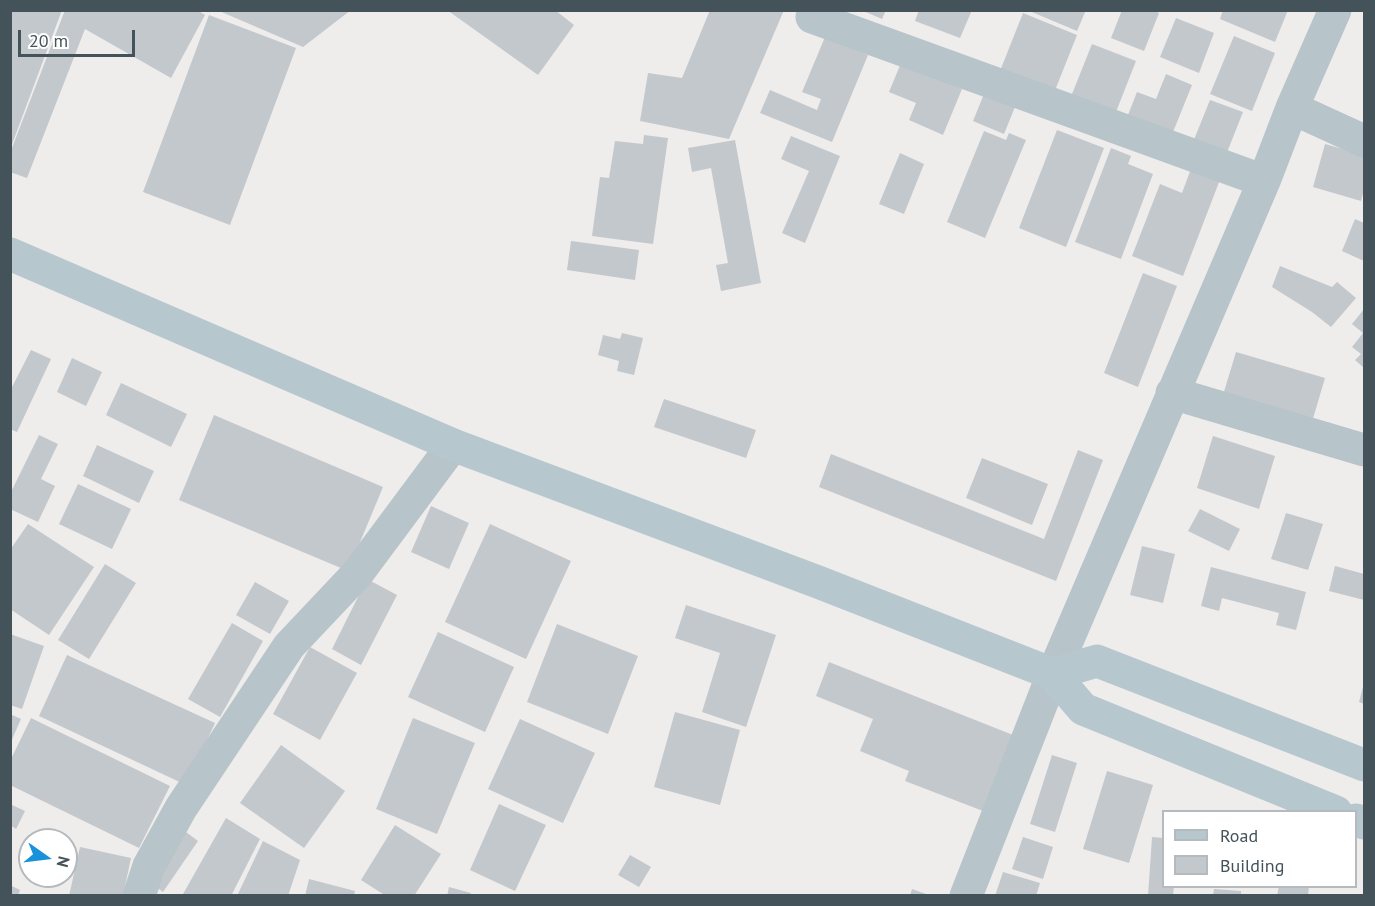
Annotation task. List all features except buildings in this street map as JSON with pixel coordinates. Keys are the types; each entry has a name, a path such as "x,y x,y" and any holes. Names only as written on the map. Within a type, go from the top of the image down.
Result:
{"street":[{"path":"966,896 1053,674 1335,10"},
{"path":"812,17 1264,181"},
{"path":"1292,108 1365,141"},
{"path":"10,254 453,445 818,582 1053,674 1083,709 1331,810"},
{"path":"1172,393 1365,450"},
{"path":"139,896 149,866 181,808 289,646 357,574 453,445"},
{"path":"1053,674 1096,661 1365,765"}]}
